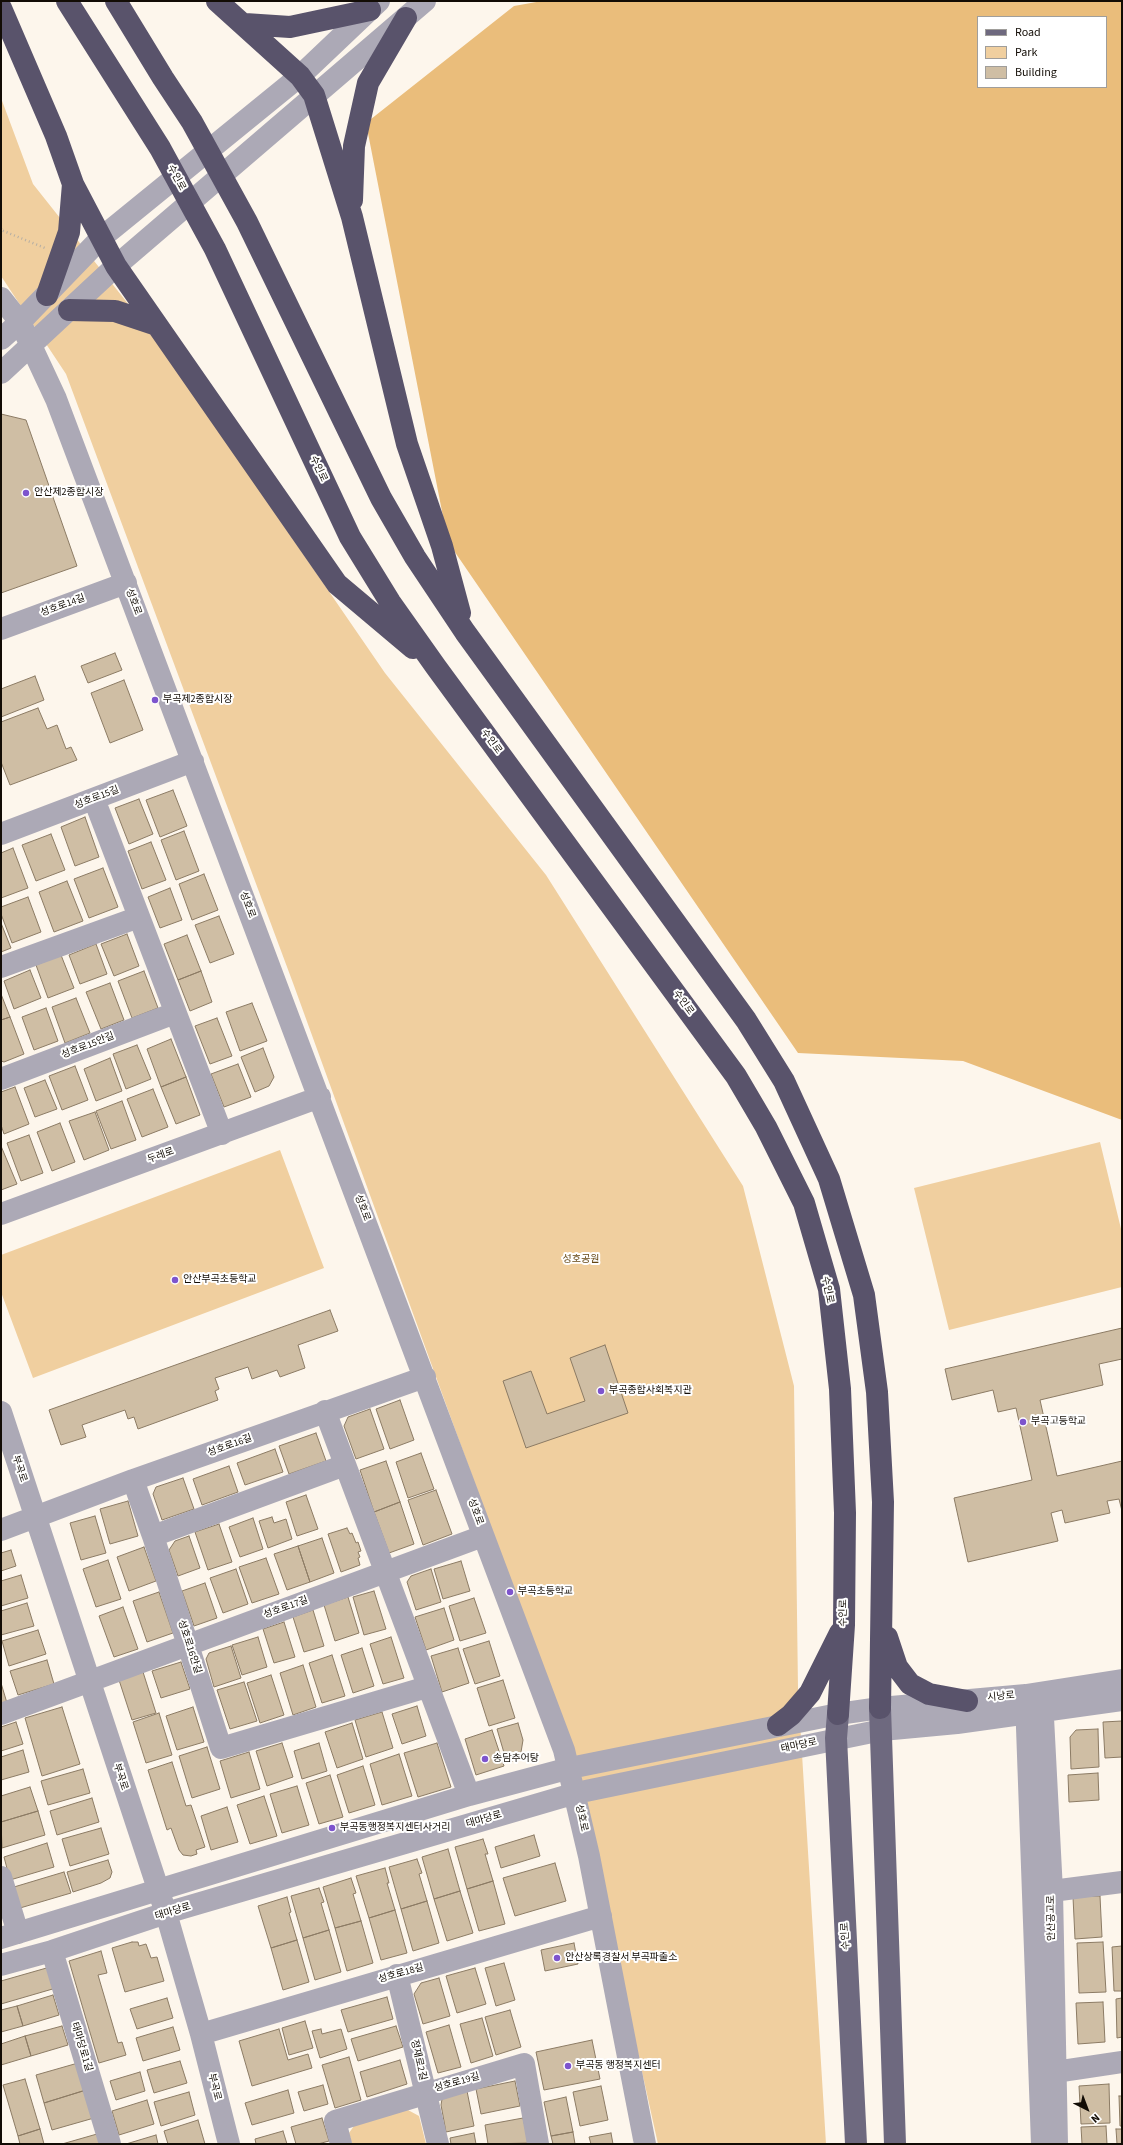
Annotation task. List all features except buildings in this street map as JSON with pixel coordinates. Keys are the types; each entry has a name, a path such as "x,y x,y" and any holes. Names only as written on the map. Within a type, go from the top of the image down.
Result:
{"highway":[{"name":"수인로","path":"67,1 160,148 215,249 350,537 390,602 436,667 736,1076 766,1127 804,1202 828,1289 840,1390 845,1513 844,1625 838,1714"},
{"path":"116,1 192,122 247,222 381,498 415,557 465,632 746,1020 784,1081 829,1179 864,1295 877,1392 884,1502 880,1708"},
{"path":"217,1 245,24 300,76 314,95 352,217 407,444 442,546 465,632"},
{"path":"245,24 290,27 374,6"},
{"path":"1,8 56,136 73,184 116,266 337,584 436,667"},
{"path":"352,217 354,146 368,83 406,18"},
{"path":"47,295 69,232 73,184"},
{"path":"69,310 115,311 157,325"},
{"path":"882,1617 897,1667 910,1684 929,1694 967,1701"},
{"path":"778,1725 792,1715 810,1693 844,1625"}],"main road":[{"path":"880,1708 882,1730 895,2144"},
{"name":"수인로","path":"838,1714 836,1738 856,2144"}],"street":[{"path":"1,373 116,266 425,1"},
{"path":"1,339 47,295 101,238 300,76 374,6"},
{"name":"성호로","path":"1,298 20,322 56,399 320,1097 570,1768 601,1916 645,2144"},
{"name":"성호로14길","path":"1,629 126,583"},
{"name":"성호로15길","path":"1,834 193,761"},
{"path":"94,799 222,1134"},
{"path":"1,967 139,917"},
{"name":"성호로15안길","path":"1,1079 175,1013"},
{"name":"두레로","path":"1,1214 320,1097"},
{"name":"성호로16길","path":"1,1530 134,1480 425,1377"},
{"name":"부곡로","path":"1,1412 166,1913 201,2034 229,2144"},
{"path":"325,1412 386,1571 427,1687 469,1795"},
{"path":"154,1536 345,1465"},
{"name":"성호로16안길","path":"134,1480 154,1536 221,1748 427,1687"},
{"name":"성호로17길","path":"1,1714 484,1536"},
{"name":"시낭로","path":"882,1730 957,1723 1122,1680"},
{"name":"시낭로","path":"880,1708 967,1701 1034,1703 1122,1700"},
{"name":"안산공고로","path":"1034,1703 1052,1891 1055,2072 1058,2144"},
{"name":"안산공고로","path":"1034,1703 1042,2144"},
{"path":"1,1877 9,1936 469,1795 570,1768 778,1725 880,1708"},
{"name":"태마당로","path":"1,1965 52,1951 166,1913 576,1793 836,1738 882,1730"},
{"path":"1052,1891 1122,1882"},
{"name":"성호로18길","path":"201,2034 601,1916"},
{"name":"태마당로1길","path":"52,1951 110,2144"},
{"name":"정재로2길","path":"397,1975 438,2144"},
{"path":"1055,2072 1122,2062"},
{"name":"성호로19길","path":"341,2144 336,2121 425,2092 524,2064 538,2144"}],"path":[{"path":"1,229 62,255"}],"green space":[{"name":"성호공원","path":"1,98 33,184 152,334 385,673 546,875 743,1186 794,1386 798,1689 826,2144 658,2144 570,1746 293,983 66,374 1,276"},
{"path":"1100,1142 1122,1233 1122,1287 949,1330 914,1188"},
{"path":"280,1150 324,1268 33,1378 1,1292 1,1255"},
{"path":"408,2110 419,2116 426,2144 352,2144 349,2133 356,2123"}],"shaded area":[{"path":"542,1 1122,1 1122,1120 963,1061 798,1053 448,542 366,123 514,6"}],"place":[{"name":"안산제2종합시장","path":"26,493"},
{"name":"부곡제2종합시장","path":"155,700"},
{"name":"안산부곡초등학교","path":"175,1280"},
{"name":"부곡종합사회복지관","path":"601,1391"},
{"name":"부곡고등학교","path":"1023,1422"},
{"name":"부곡초등학교","path":"510,1592"},
{"name":"송담추어탕","path":"485,1759"},
{"name":"부곡동행정복지센터사거리","path":"332,1828"},
{"name":"안산상록경찰서 부곡파출소","path":"557,1958"},
{"name":"부곡동 행정복지센터","path":"568,2066"}]}
